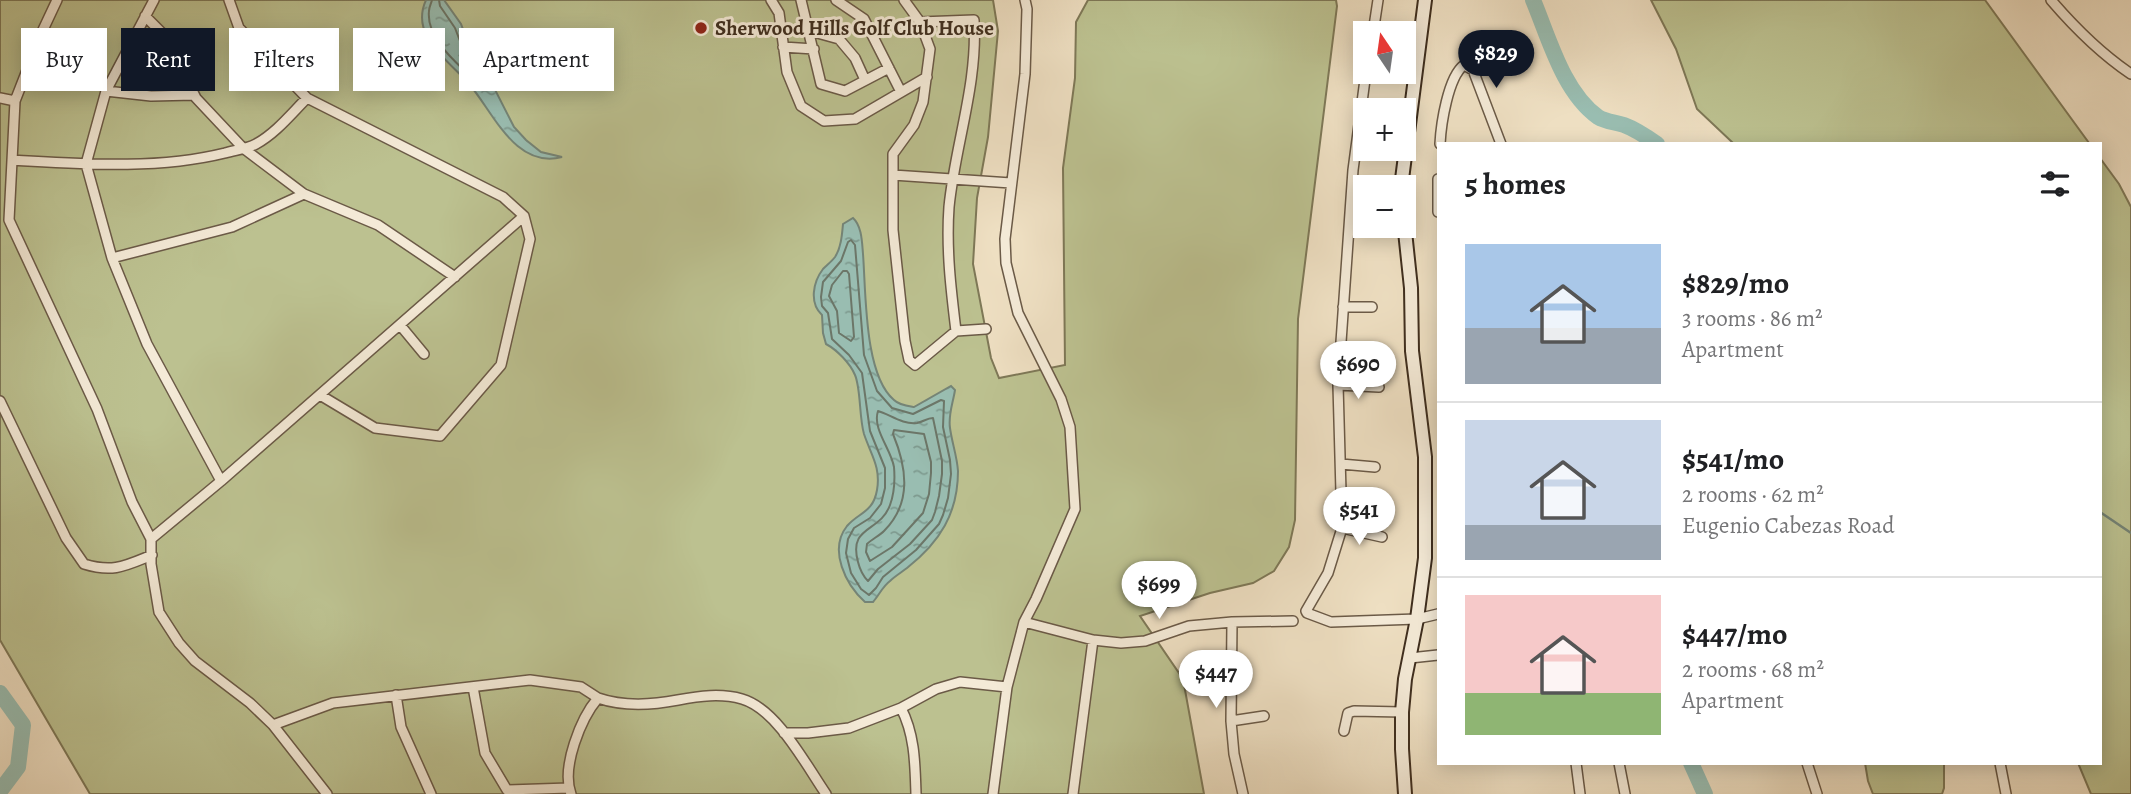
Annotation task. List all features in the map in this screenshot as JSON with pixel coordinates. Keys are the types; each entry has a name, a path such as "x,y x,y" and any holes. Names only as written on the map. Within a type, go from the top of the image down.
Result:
{"street":[{"path":"57,0 41,32 15,101 12,160 4,220 97,408 132,502 151,539 154,590 159,612 169,630 195,661 250,702 273,725 327,794"},
{"path":"107,89 154,0"},
{"path":"229,0 239,28 307,98 503,197 524,216 530,240 501,365 440,436 375,428 320,395"},
{"path":"771,0 779,13 787,72 801,106 824,121 855,119 927,77"},
{"path":"811,0 801,0 821,84 845,91 889,68"},
{"path":"836,0 864,19 901,92"},
{"path":"904,0 920,23 930,49 923,102 914,125 894,154 893,230 909,360 915,365 956,331 986,329"},
{"path":"993,794 1007,687 1024,622 1075,509 1070,427 1061,399 1018,313 1006,263 1005,239 1025,74 1025,0"},
{"path":"1375,21 1378,0"},
{"path":"1403,175 1425,0"},
{"path":"2051,0 2084,37 2131,74"},
{"path":"145,16 164,35 194,95 243,148 304,194 378,225 456,276"},
{"path":"920,23 974,20 972,76 953,179 947,251 956,331"},
{"path":"810,31 839,39 855,58 865,80"},
{"path":"783,47 814,49"},
{"path":"1440,142 1448,98 1457,72 1464,65 1473,70 1500,142"},
{"path":"1364,84 1353,170 1338,385 1342,528 1328,573 1307,608 1307,613 1331,622 1417,620 1437,614"},
{"path":"194,95 151,96 106,91 86,164 112,258 147,344 221,481"},
{"path":"0,98 15,101"},
{"path":"12,160 86,164 172,162 243,148 254,145 277,129 307,98"},
{"path":"893,175 1011,183"},
{"path":"112,258 232,228 304,194"},
{"path":"151,539 524,216"},
{"path":"1405,794 1402,712 1425,558 1425,457 1412,351 1411,288 1406,238"},
{"path":"1343,307 1372,307"},
{"path":"400,325 425,354"},
{"path":"1338,385 1379,387"},
{"path":"0,401 66,538 84,564 108,570 152,555"},
{"path":"1341,464 1375,467"},
{"path":"1342,528 1382,537"},
{"path":"1024,622 1093,640 1121,643 1145,641 1189,626 1293,621"},
{"path":"1231,622 1231,721 1234,754 1243,794"},
{"path":"1073,794 1093,640"},
{"path":"1410,657 1437,655"},
{"path":"273,725 333,703 530,680 581,687 598,698 624,704 669,702 719,695 744,699 764,711 784,733 826,794"},
{"path":"784,733 849,728 901,708 936,689 960,682 1007,687"},
{"path":"473,687 485,754 507,790 570,791 570,765 576,736 589,709 598,698"},
{"path":"396,695 401,727 431,794"},
{"path":"901,708 911,726 916,794"},
{"path":"1344,731 1348,713 1354,711 1402,712"},
{"path":"1231,721 1264,716"},
{"path":"1576,765 1580,794"},
{"path":"1619,765 1625,794"},
{"path":"1808,765 1817,794"},
{"path":"2000,765 2006,794"}],"green space":[{"path":"0,0 993,0 998,31 988,137 977,198 973,264 991,358 999,378 1065,365 1063,168 1075,78 1076,22 1088,0 1336,0 1298,319 1295,520 1289,547 1274,571 1253,583 1210,593 1140,616 1183,679 1204,794 90,794 0,640"},
{"path":"1651,0 1985,0 2088,142 1732,142 1697,109 1676,49"},
{"path":"2102,161 2131,207 2131,794 2091,794 2079,765 2102,765"},
{"path":"1865,765 1944,765 1942,794 1873,794"}],"water":[{"path":"426,0 444,0 461,24 459,74 445,59 445,28 424,28 422,13"},
{"path":"474,91 496,91 514,127 526,140 541,152 562,157 546,159 532,155 519,147"},
{"path":"853,218 862,240 868,332 877,372 884,388 896,402 914,407 951,386 955,390 950,423 958,471 951,513 929,548 888,583 873,602 865,602 846,577 839,556 839,546 847,526 865,511 875,498 878,482 876,468 864,434 855,375 843,357 826,344 822,315 814,299 820,274 839,250 843,224"}],"waterway":[{"path":"1533,0 1558,63 1575,94 1601,119 1628,127 1654,142"},
{"path":"2102,513 2131,533"},
{"path":"0,693 23,725 18,767 0,791"},
{"path":"1692,765 1705,794"}],"place":[{"name":"Sherwood Hills Golf Club House","path":"701,28"}]}
